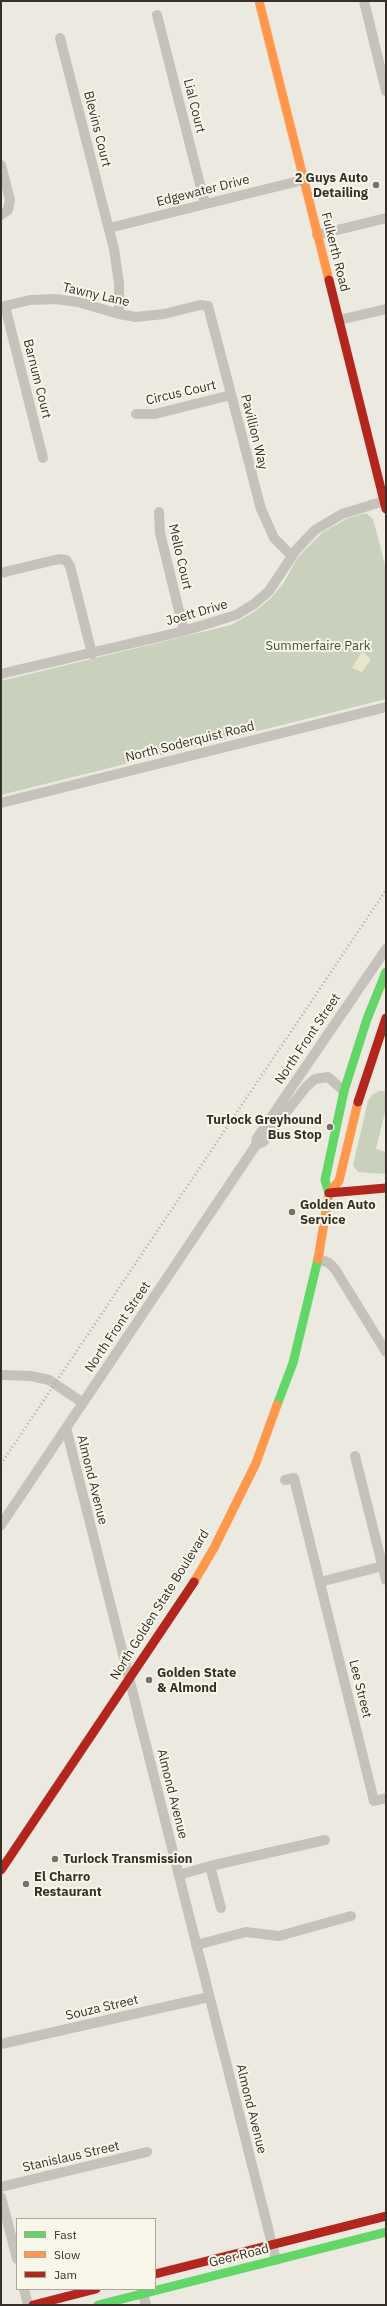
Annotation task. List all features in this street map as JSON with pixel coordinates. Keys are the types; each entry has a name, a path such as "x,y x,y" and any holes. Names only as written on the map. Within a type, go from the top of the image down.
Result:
{"main road":[{"name":"Fulkerth Road","path":"259,1 385,505"},
{"name":"North Golden State Boulevard","path":"1,1870 129,1680 214,1548 256,1463 293,1362 319,1259 329,1193 324,1180 344,1091 367,1019 386,972"},
{"name":"North Golden State Boulevard","path":"329,1193 339,1181 358,1095 386,1018"},
{"path":"329,1193 386,1188"},
{"name":"Geer Road","path":"156,2274 384,2217"},
{"name":"Geer Road","path":"156,2289 386,2232"},
{"path":"33,2305 92,2290"},
{"name":"Geer Road","path":"98,2305 142,2292"}],"street":[{"path":"364,1 386,91"},
{"name":"Lial Court","path":"157,15 205,204"},
{"name":"Blevins Court","path":"60,38 109,228 118,274 119,314"},
{"path":"1,165 10,200 8,210 1,215"},
{"name":"Edgewater Drive","path":"109,228 304,180"},
{"path":"317,235 386,218"},
{"name":"Tawny Lane","path":"3,306 36,299 55,299 78,302 119,314 136,317 152,316 200,305 208,306"},
{"name":"Barnum Court","path":"3,306 43,458"},
{"name":"Pavillion Way","path":"208,306 261,509 274,538 292,556"},
{"path":"339,320 386,309"},
{"name":"Circus Court","path":"136,414 155,414 232,395"},
{"name":"Joett Drive","path":"1,674 92,654 230,618 254,604 272,587 292,556 310,535 328,521 357,508 385,505"},
{"name":"Mello Court","path":"159,512 160,533 184,631"},
{"path":"1,573 58,559 66,560 70,566 92,654"},
{"name":"North Soderquist Road","path":"1,803 386,707"},
{"name":"North Front Street","path":"1,1525 256,1145 257,1138 386,949"},
{"name":"North Front Street","path":"256,1145 263,1142 306,1087 316,1078 328,1077 344,1091"},
{"path":"319,1259 329,1262 335,1269 386,1352"},
{"path":"1,1375 31,1376 49,1380 83,1403"},
{"name":"Almond Avenue","path":"66,1428 276,2260"},
{"path":"355,1456 386,1580"},
{"name":"Lee Street","path":"285,1480 294,1478 374,1802 386,1798"},
{"path":"320,1582 382,1566"},
{"path":"179,1875 210,1866 325,1840"},
{"path":"210,1866 221,1908"},
{"path":"196,1945 246,1932 279,1936 351,1916"},
{"name":"Souza Street","path":"1,2044 209,1997"},
{"name":"Stanislaus Street","path":"1,2187 147,2152"},
{"path":"1,2197 16,2255"},
{"path":"384,2217 386,2232"},
{"path":"24,2290 28,2305"},
{"path":"142,2292 146,2305"}],"green space":[{"name":"Summerfaire Park","path":"366,513 373,519 386,569 386,699 1,795 1,681 231,625 254,612 271,598 283,584 298,557 323,532 348,518"},
{"path":"379,1091 386,1091 386,1108 376,1149 386,1152 386,1174 358,1172 353,1165 368,1101 372,1095"}],"sand":[{"path":"362,652 371,659 362,672 352,668"}],"railway":[{"path":"1,1464 386,890"}],"traffic: fast":[{"path":"329,1193 325,1180 344,1091 367,1019 386,972"},
{"path":"277,1405 293,1363 318,1259"},
{"path":"98,2305 386,2232"}],"traffic: slow":[{"path":"259,1 329,280"},
{"path":"318,1259 329,1193 339,1181 358,1102"},
{"path":"194,1582 214,1548 256,1463 277,1405"}],"traffic: jam":[{"path":"329,280 386,509"},
{"path":"358,1102 386,1018"},
{"path":"329,1193 386,1188"},
{"path":"1,1870 194,1582"},
{"path":"156,2274 386,2216"},
{"path":"33,2305 92,2290"}],"place":[{"name":"2 Guys Auto Detailing","path":"376,185"},
{"name":"Turlock Greyhound Bus Stop","path":"330,1127"},
{"name":"Golden Auto Service","path":"292,1212"},
{"name":"Golden State & Almond","path":"149,1680"},
{"name":"Turlock Transmission","path":"55,1859"},
{"name":"El Charro Restaurant","path":"26,1884"}]}
